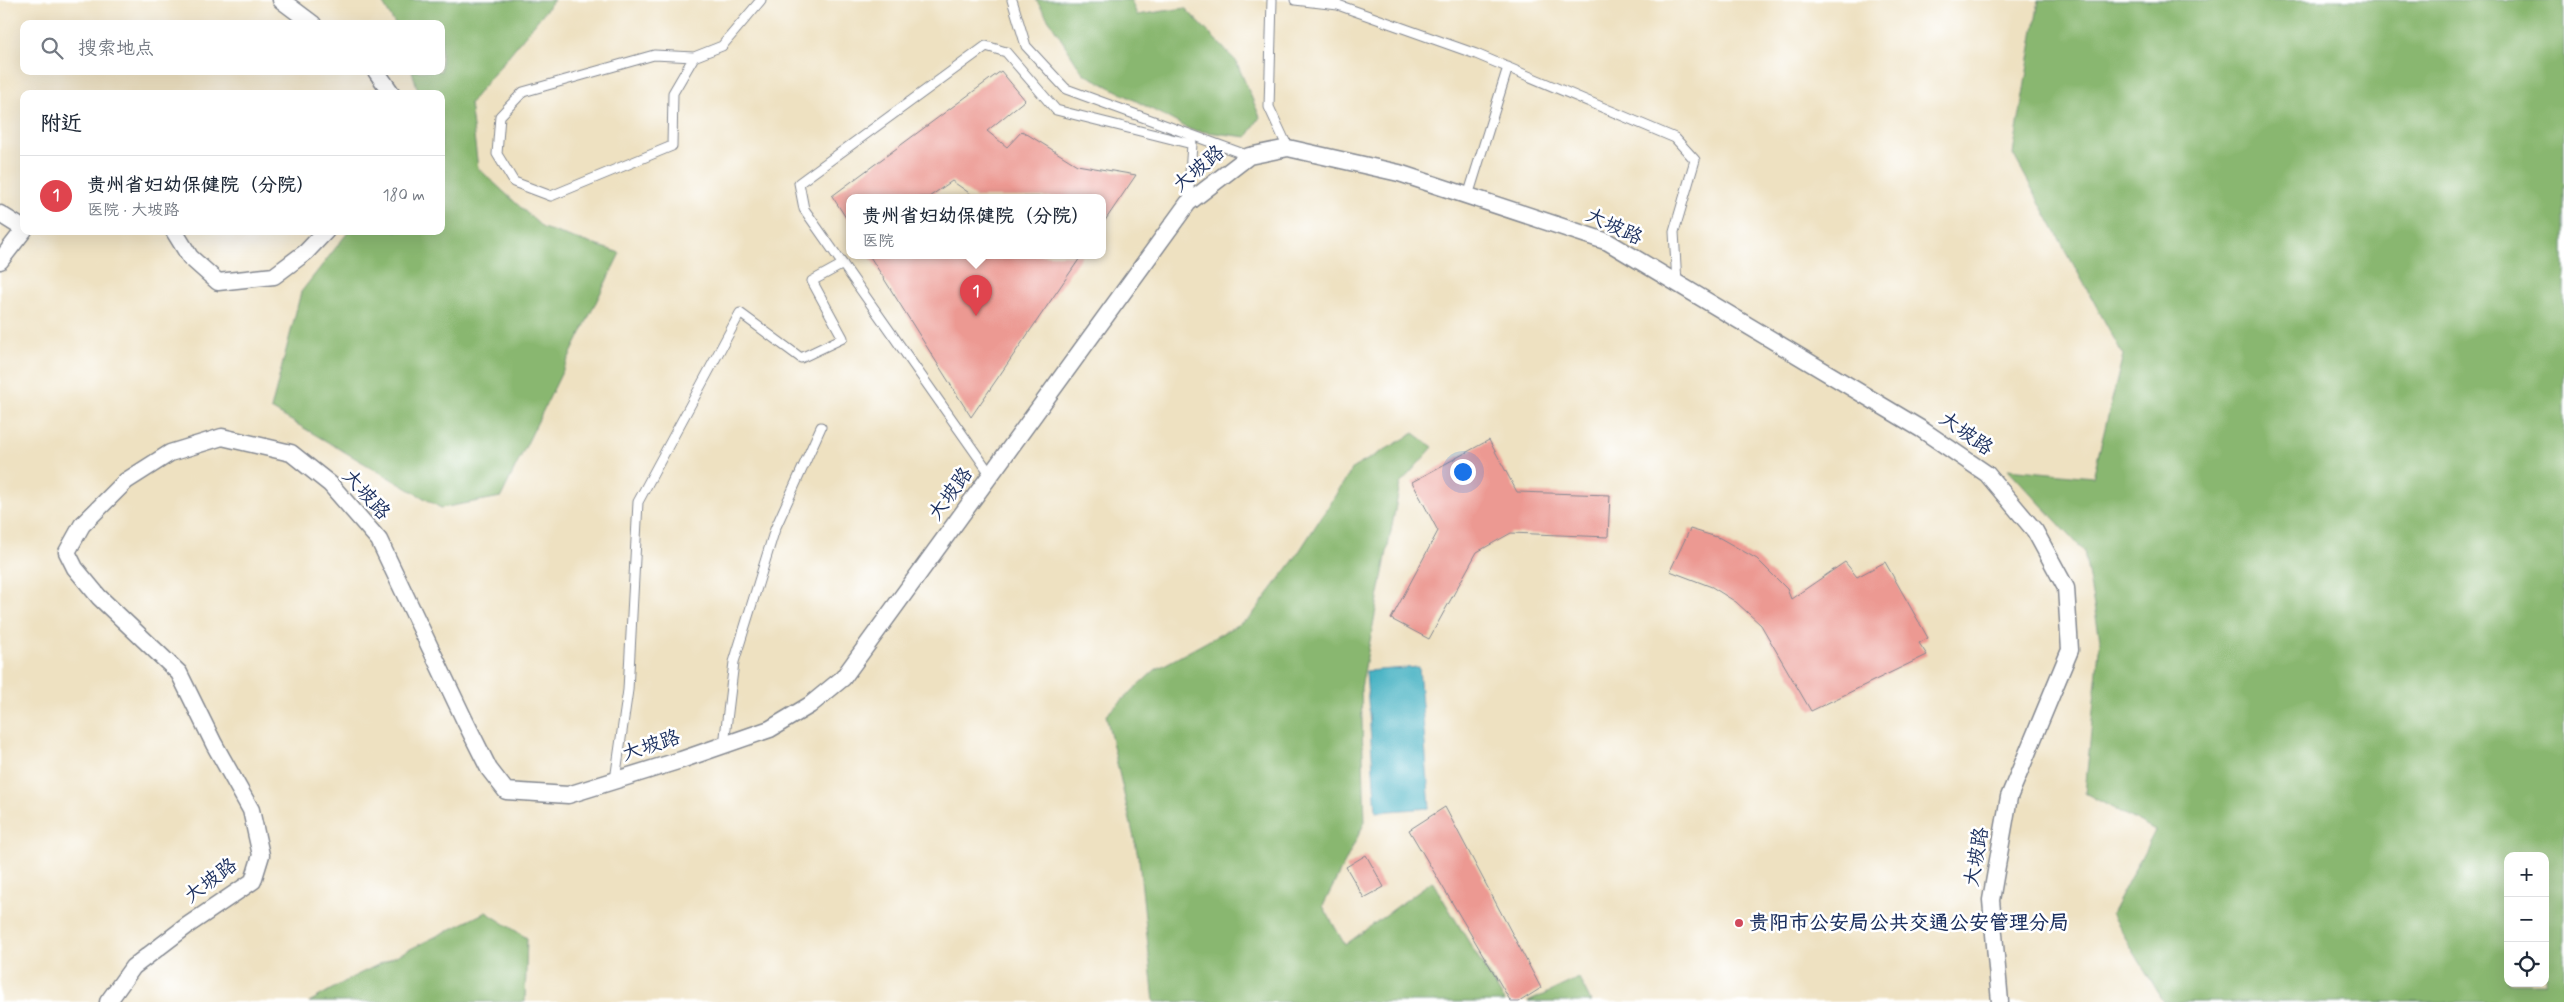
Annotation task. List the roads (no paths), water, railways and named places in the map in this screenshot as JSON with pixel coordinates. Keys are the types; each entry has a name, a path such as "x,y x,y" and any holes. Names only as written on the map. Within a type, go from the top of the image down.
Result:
{"street":[{"path":"280,0 307,20"},
{"path":"379,75 389,90"},
{"name":"大坡路","path":"108,1002 133,967 188,925 253,882 261,855 251,810 214,744 179,672 99,597 75,568 67,552 82,525 126,481 170,453 222,437 291,453 330,484 379,540 489,769 506,791 568,795 770,729 810,705 843,678 1188,203 1249,156 1288,148 1399,173 1608,242 1921,429 1986,474 2035,531 2066,588 2070,650 2009,797 1990,900 2000,1002"},
{"path":"0,214 20,226"},
{"path":"0,261 20,234"},
{"path":"176,235 190,257 218,282 274,276 306,252 322,235"}],"lane":[{"path":"694,57 673,93 672,146 551,196 514,182 497,154 500,116 523,92 654,55 694,57 722,46 761,0"},
{"path":"1012,0 1026,46 1066,89 1249,156"},
{"path":"1272,0 1269,107 1288,148"},
{"path":"1295,0 1338,5 1508,67 1675,138 1695,160 1674,232 1677,284"},
{"path":"991,475 804,209 799,183 986,46 1006,52 1056,110 1192,144 1188,203"},
{"path":"1468,196 1508,67"},
{"path":"615,780 628,690 638,502 740,313 801,358 843,338 812,281 843,264"},
{"path":"724,745 734,662 775,529 821,427"}],"water":[{"path":"1419,667 1430,808 1376,812 1366,671"}],"place":[{"name":"贵州省妇幼保健院（分院）","path":"976,316"},
{"name":"贵阳市公安局公共交通公安管理分局","path":"1739,923"}]}
